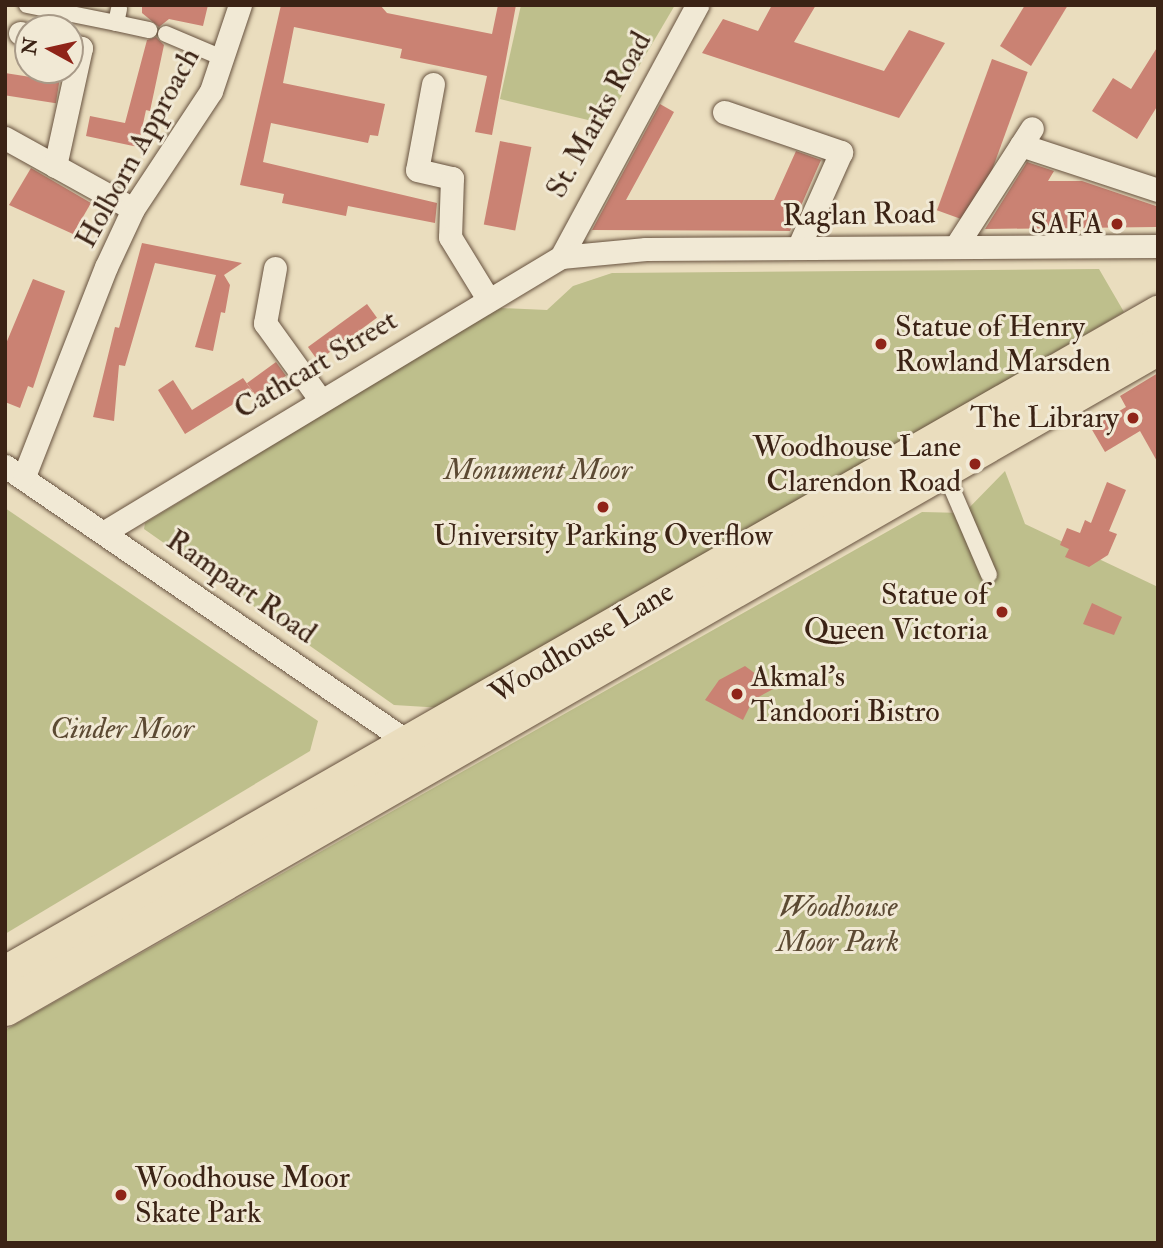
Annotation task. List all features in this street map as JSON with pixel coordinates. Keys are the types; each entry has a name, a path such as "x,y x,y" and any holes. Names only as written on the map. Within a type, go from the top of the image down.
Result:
{"highway":[{"name":"Woodhouse Lane","path":"5,1007 426,752 779,527 1158,314"},
{"name":"Woodhouse Lane","path":"5,974 426,752 943,468 1158,346"}],"street":[{"path":"27,5 118,16 149,30"},
{"name":"Holborn Approach","path":"14,471 133,209 211,91 225,59 240,5"},
{"name":"St. Marks Road","path":"561,257 697,5"},
{"path":"166,34 225,59"},
{"path":"433,83 417,170 452,178 450,237 488,299"},
{"path":"55,166 73,84"},
{"path":"724,112 841,152 799,248"},
{"path":"956,246 1027,136 1158,190"},
{"path":"5,138 133,209"},
{"name":"Raglan Road","path":"561,257 646,249 1158,246"},
{"name":"Cathcart Street","path":"106,531 319,398 561,257"},
{"path":"275,268 265,323 319,398"},
{"path":"943,468 989,575"},
{"name":"Rampart Road","path":"14,471 106,531 426,752"}],"green space":[{"path":"521,5 675,5 605,124 500,99"},
{"name":"Monument Moor","path":"1099,269 1124,312 443,708 394,705 144,529 145,523 486,315 501,308 547,310 573,286 612,273"},
{"name":"Woodhouse Moor Park","path":"1005,471 1025,524 1158,587 1158,1243 5,1243 5,1030 922,512 964,513"},
{"name":"Cinder Moor","path":"5,508 318,721 310,751 5,934"}],"building":[{"path":"142,5 208,5 203,26 169,19 159,27 142,13"},
{"path":"281,5 380,5 387,13 492,34 498,5 516,5 492,135 475,132 487,76 400,58 402,49 294,27 283,83 385,104 378,136 370,135 368,143 271,123 263,162 437,203 435,223 348,206 346,216 282,203 284,194 240,185"},
{"path":"772,5 816,5 794,42 884,71 909,30 945,43 899,118 702,53 723,19 758,31"},
{"path":"1025,5 1068,5 1031,66 1000,46"},
{"path":"156,37 164,45 150,111 146,110 138,147 86,136 90,116 125,123 147,40"},
{"path":"1158,46 1158,105 1137,139 1092,111 1113,78 1131,89"},
{"path":"992,59 1028,72 973,223 937,210"},
{"path":"5,73 14,74 14,84 59,84 56,103 5,95"},
{"path":"660,104 674,112 626,200 774,200 796,151 821,160 790,231 592,230"},
{"path":"500,141 531,147 515,231 484,224"},
{"path":"1027,162 1054,171 1048,181 1082,181 1156,206 1156,227 985,229"},
{"path":"31,168 91,203 73,234 9,205"},
{"path":"142,243 242,263 224,275 230,285 225,313 221,312 213,351 195,347 216,275 155,263 125,366 119,365 114,421 93,417 115,327 119,328"},
{"path":"33,279 65,291 33,388 28,386 20,408 5,402 5,346"},
{"path":"367,304 377,318 318,361 308,347"},
{"path":"276,362 286,376 257,397 247,383"},
{"name":"The Library","path":"1158,373 1158,463 1140,431 1105,452 1091,428 1126,407 1120,396"},
{"path":"243,378 253,392 185,434 158,390 173,380 192,410"},
{"path":"1107,482 1126,490 1109,531 1117,534 1108,555 1089,567 1065,557 1069,549 1060,545 1067,528 1080,533 1085,520 1091,523"},
{"path":"1092,603 1122,617 1114,635 1083,624"},
{"name":"Akmal's Tandoori Bistro","path":"745,666 775,688 753,700 743,720 705,700 719,680"}],"place":[{"name":"SAFA","path":"1117,224"},
{"name":"Statue of Henry Rowland Marsden","path":"881,344"},
{"name":"The Library","path":"1133,418"},
{"name":"Woodhouse Lane Clarendon Road","path":"975,464"},
{"name":"University Parking Overflow","path":"603,507"},
{"name":"Statue of Queen Victoria","path":"1002,612"},
{"name":"Akmal's Tandoori Bistro","path":"737,694"},
{"name":"Woodhouse Moor Skate Park","path":"121,1195"}]}
